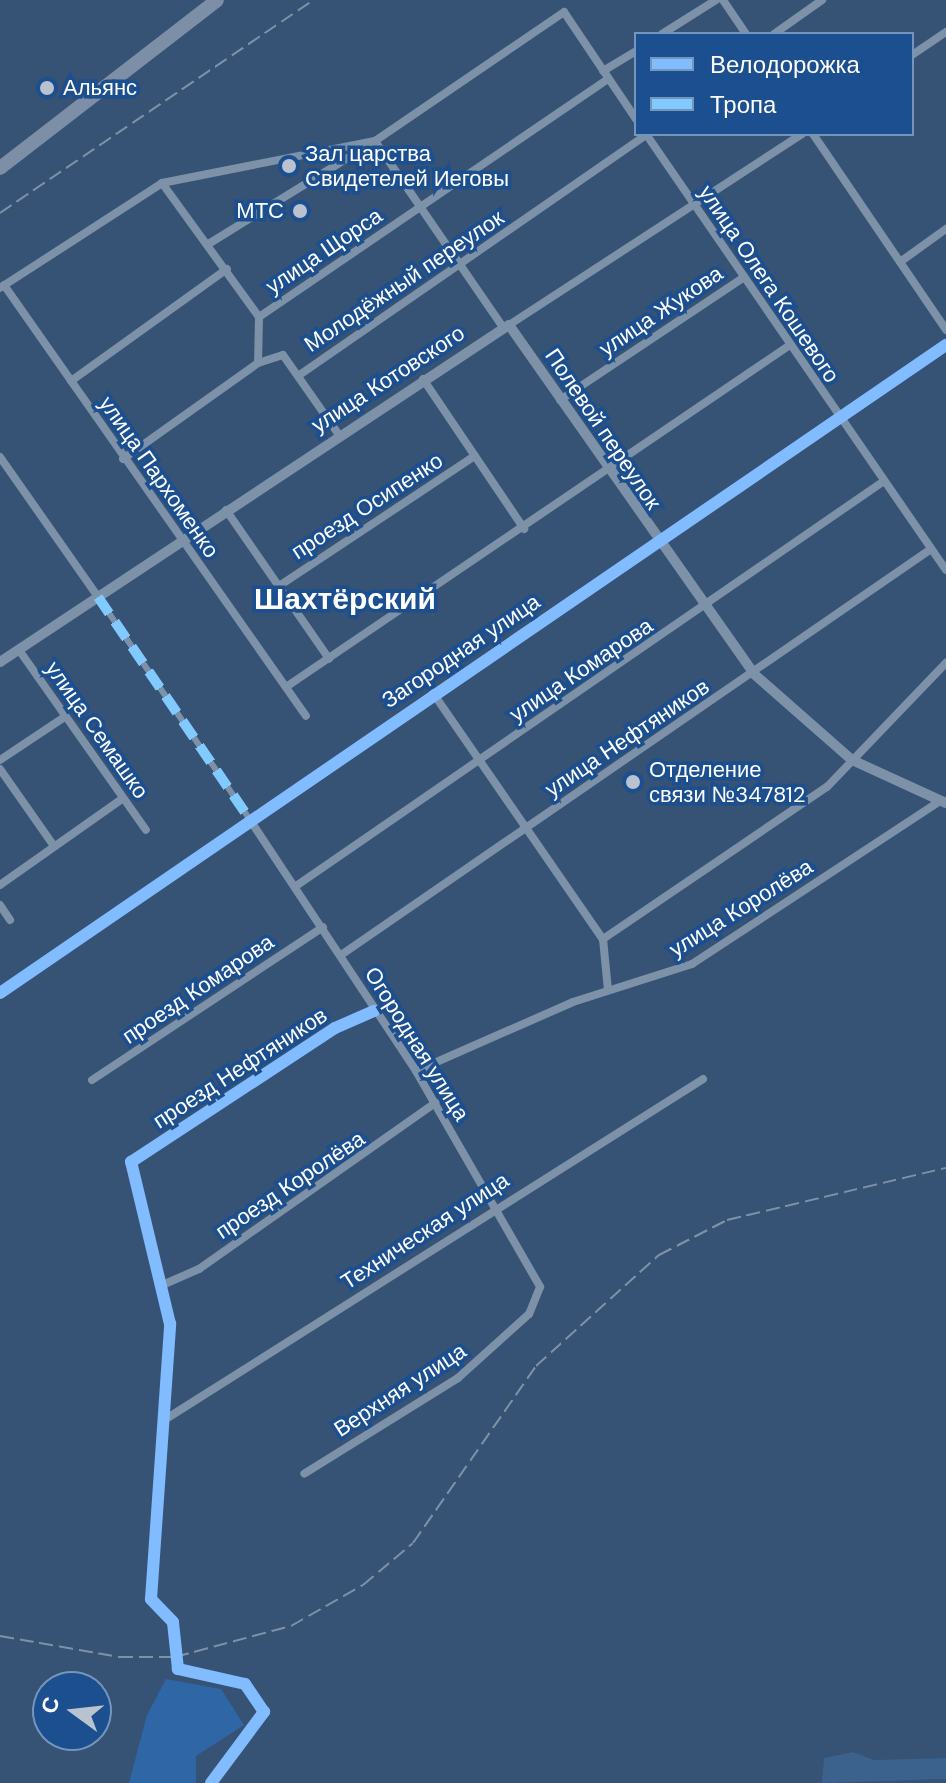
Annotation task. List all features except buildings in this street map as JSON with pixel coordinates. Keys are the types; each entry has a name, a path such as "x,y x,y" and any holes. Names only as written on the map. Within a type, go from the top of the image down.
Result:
{"main road":[{"path":"0,168 217,0"}],"street":[{"path":"665,32 716,0"},
{"path":"723,0 745,32"},
{"path":"777,32 822,0"},
{"path":"210,243 375,141 564,12 634,116"},
{"path":"914,54 946,32"},
{"name":"улица Щорса","path":"259,317 420,207 634,53"},
{"name":"Молодёжный переулок","path":"298,376 644,136"},
{"name":"улица Олега Кошевого","path":"648,136 692,206 946,570"},
{"name":"улица Котовского","path":"0,662 423,379 799,136"},
{"path":"814,136 946,330"},
{"path":"2,286 162,183 375,141"},
{"name":"Полевой переулок","path":"375,141 459,266 560,400 656,543 754,674 852,760 943,802"},
{"path":"162,183 210,243 259,317 258,363"},
{"path":"900,262 946,229"},
{"path":"71,381 227,269"},
{"name":"улица Жукова","path":"560,400 743,278"},
{"name":"улица Пархоменко","path":"2,286 71,381 179,541 306,716"},
{"path":"286,687 608,473 790,345"},
{"name":"Загородная улица","path":"0,993 433,693 946,345"},
{"path":"123,459 258,363 283,355 339,435"},
{"path":"423,379 524,529"},
{"name":"проезд Осипенко","path":"279,586 475,456"},
{"path":"0,457 250,820"},
{"name":"улица Комарова","path":"296,886 482,756 705,609 884,481"},
{"path":"226,510 329,659"},
{"name":"улица Нефтяников","path":"341,955 754,674 931,549"},
{"name":"улица Семашко","path":"19,650 63,718 146,830"},
{"path":"603,939 827,787 946,663"},
{"path":"433,693 482,756 603,939 608,990"},
{"path":"0,760 63,718"},
{"path":"0,769 54,846"},
{"path":"0,885 122,799"},
{"name":"улица Королёва","path":"416,1071 608,990 692,964 943,802"},
{"name":"Огородная улица","path":"250,820 416,1071 540,1295"},
{"path":"0,905 10,920"},
{"name":"проезд Комарова","path":"92,1080 323,927"},
{"name":"проезд Нефтяников","path":"160,1286 131,1162 335,1028 374,1011"},
{"name":"Техническая улица","path":"169,1417 493,1209 703,1079"},
{"name":"проезд Королёва","path":"160,1286 199,1269 435,1103"},
{"path":"160,1286 170,1324 163,1359 169,1417 151,1599 173,1622 178,1669 245,1684 264,1712 211,1783"},
{"name":"Верхняя улица","path":"304,1474 458,1378 503,1340 540,1295"}],"shaded area":[{"path":"166,1679 221,1689 244,1725 196,1756 196,1783 129,1783 147,1715"},
{"path":"853,1752 874,1760 946,1758 946,1779 822,1783 824,1758"}],"railway":[{"path":"0,213 314,0"},
{"path":"0,1636 119,1657 175,1657 291,1626 363,1585 413,1543 536,1366 659,1255 727,1220 946,1168"}],"marked path":[{"path":"98,597 250,820"}],"cycle path":[{"path":"0,993 946,345"},
{"path":"211,1783 264,1712 245,1684 178,1669 173,1622 151,1599 170,1324 131,1162 335,1028 374,1011"}],"place":[{"name":"Альянс","path":"47,88"},
{"name":"Зал царства Свидетелей Иеговы","path":"289,166"},
{"name":"МТС","path":"300,211"},
{"name":"Отделение связи №347812","path":"633,782"}],"district":[{"name":"Шахтёрский","path":"345,599"}]}
